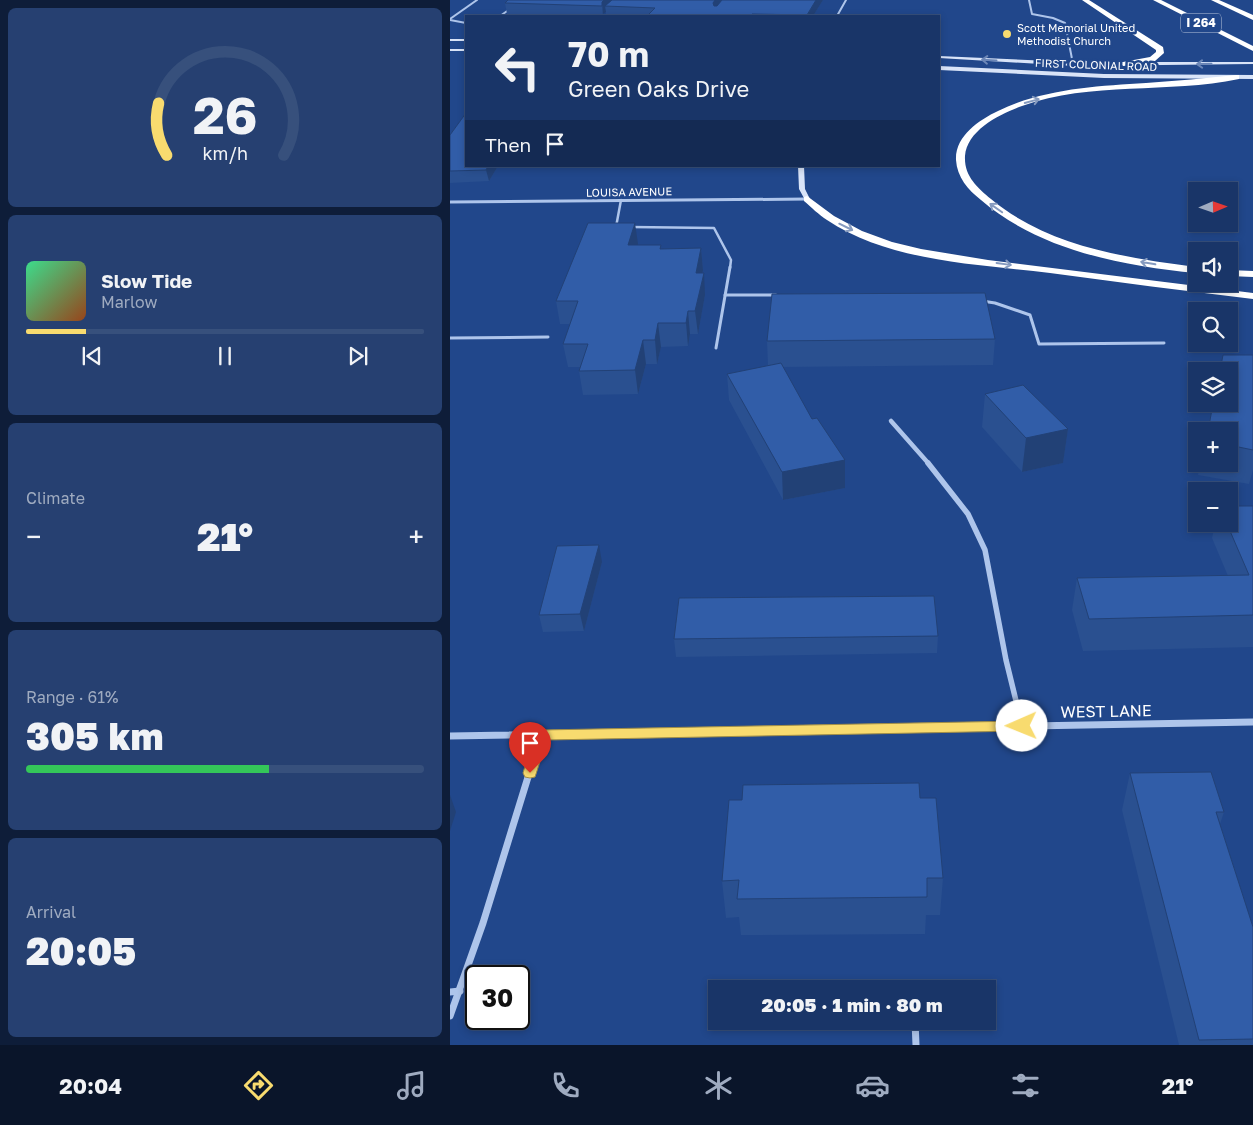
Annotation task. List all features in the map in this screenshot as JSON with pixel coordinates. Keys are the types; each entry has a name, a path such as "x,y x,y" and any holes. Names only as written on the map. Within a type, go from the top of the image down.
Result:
{"highway":[{"path":"1085,0 1160,49 1160,54 1152,59 1126,64"},
{"name":"I 264","path":"1156,0 1250,47"},
{"name":"I 264","path":"1214,0 1253,18"},
{"path":"1188,269 1138,261 1104,253 1029,228 986,201 970,185 963,173 960,160 962,146 969,135 982,123 1003,112 1040,99 1112,88 1236,77"},
{"path":"807,199 820,212 853,230 915,250 1116,280 1253,296"},
{"path":"1238,273 1253,274"}],"main road":[{"path":"450,40 465,40"},
{"path":"450,50 465,50"},
{"name":"FIRST COLONIAL ROAD","path":"940,58 1074,64 1253,63"},
{"name":"FIRST COLONIAL ROAD","path":"940,68 1104,76 1253,77"},
{"path":"801,167 802,189 807,199"}],"street":[{"name":"LOUISA AVENUE","path":"450,202 807,199"},
{"path":"891,420 932,467 968,514 985,550 1006,660 1022,726"},
{"name":"WEST LANE","path":"450,736 1253,722"},
{"path":"450,1016 483,923 541,735"},
{"path":"450,992 460,991"},
{"path":"915,1030 916,1045"}],"lane":[{"path":"450,20 477,0"},
{"path":"838,15 846,0"},
{"path":"1029,0 1032,14 1054,18 1065,23 1074,64"},
{"path":"501,15 515,5"},
{"path":"450,20 465,23"},
{"path":"622,200 615,226 714,228 731,260 716,348"},
{"path":"725,295 784,295"},
{"path":"977,300 995,303 1030,315 1039,344 1164,343"},
{"path":"450,338 548,337"}],"building":[{"path":"508,0 604,0 602,6 505,3"},
{"path":"612,0 715,0 714,6 717,6 722,0 816,0 807,15 648,15 655,8 605,6"},
{"path":"465,114 465,167 488,167 486,170 450,171 450,135"},
{"path":"588,223 635,223 628,245 661,245 660,249 701,248 696,273 704,273 695,311 688,311 686,323 658,323 655,340 643,340 635,370 579,371 588,344 563,344 578,301 556,301"},
{"path":"985,293 995,339 767,341 772,294"},
{"path":"1223,355 1253,355 1253,450 1238,447 1238,422 1210,422 1212,412 1238,412 1238,362 1222,362"},
{"path":"781,363 812,419 817,418 845,460 782,472 727,374"},
{"path":"1023,385 1068,429 1026,438 985,394"},
{"path":"1238,506 1253,506 1253,615 1089,619 1077,578 1249,575 1230,532 1238,532"},
{"path":"599,545 580,614 539,615 557,546"},
{"path":"934,596 938,636 674,639 679,598"},
{"path":"1211,772 1224,812 1216,812 1253,927 1253,1039 1199,1040 1130,773"},
{"path":"919,783 920,798 936,798 943,878 927,878 927,897 737,899 739,880 722,881 729,800 742,800 743,785"}],"place":[{"name":"Scott Memorial United Methodist Church","path":"1007,34"}],"route":[{"path":"530,773 541,735 1022,726"}]}
